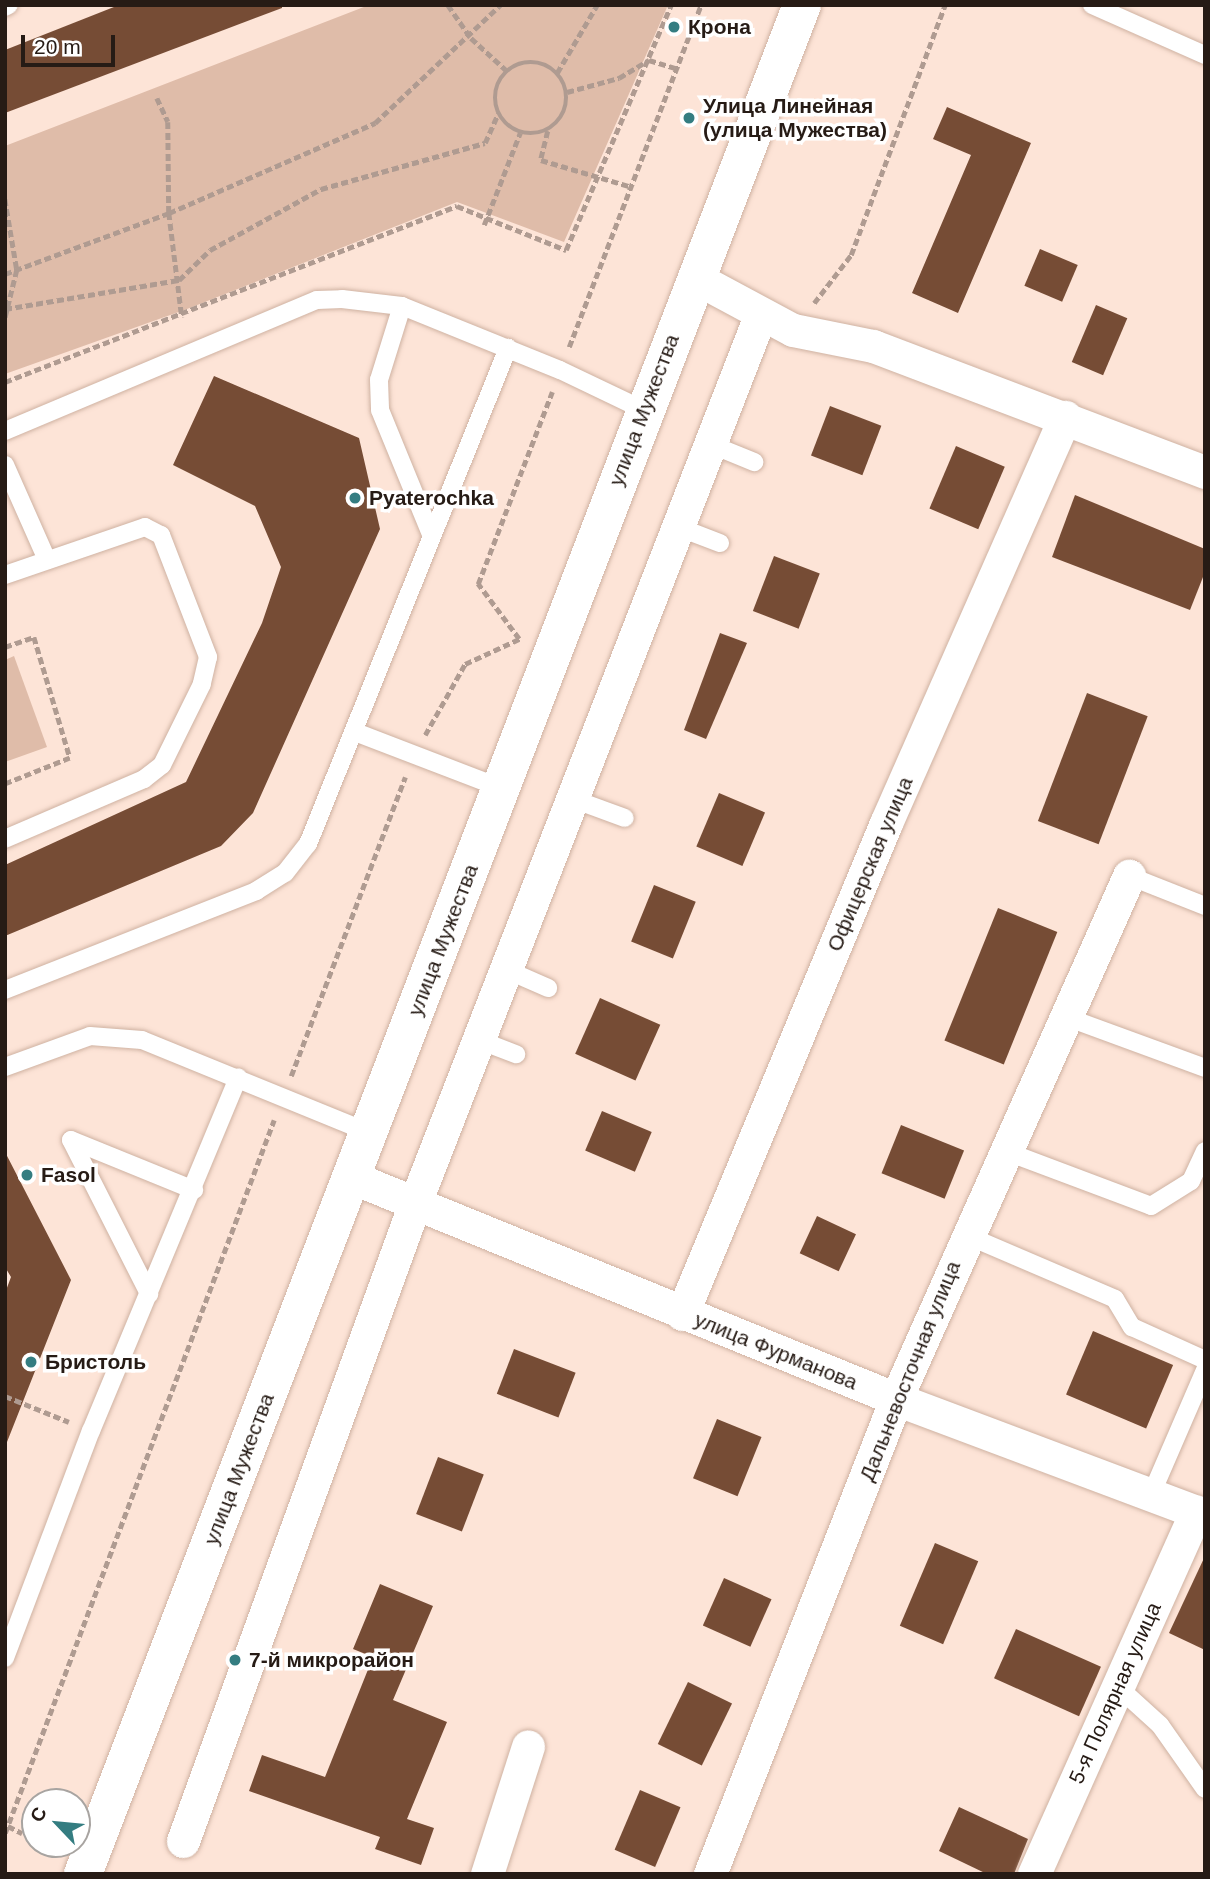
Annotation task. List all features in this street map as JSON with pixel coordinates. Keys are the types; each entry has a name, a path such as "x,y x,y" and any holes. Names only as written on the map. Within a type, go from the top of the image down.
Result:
{"main road":[{"name":"улица Мужества","path":"83,1874 501,788 694,277 802,5"}],"street":[{"path":"694,277 760,316 793,330 873,346 1205,472"},
{"path":"183,1841 415,1203 760,316"},
{"name":"Офицерская улица","path":"682,1314 886,823 1065,417"},
{"name":"Дальневосточная улица","path":"710,1874 896,1399 966,1235 1129,876"},
{"name":"улица Фурманова","path":"351,1177 896,1399 1200,1514"},
{"name":"5-я Полярная улица","path":"1034,1874 1117,1686 1200,1514"},
{"path":"487,1874 528,1746"}],"lane":[{"path":"1092,5 1205,55"},
{"path":"5,431 317,300 402,306 560,370 644,410"},
{"path":"402,306 379,380 380,410 430,533"},
{"path":"5,990 256,891 285,873 308,844 355,732 430,533 508,348"},
{"path":"710,444 754,462"},
{"path":"5,465 47,560"},
{"path":"5,575 129,530 145,527 161,535 208,657 202,684 162,765 144,779 5,839"},
{"path":"678,527 720,542"},
{"path":"355,732 501,788"},
{"path":"573,799 625,818"},
{"path":"1129,876 1205,906"},
{"path":"506,970 548,988"},
{"path":"1066,1017 1205,1068"},
{"path":"5,1067 90,1036 142,1040 368,1132"},
{"path":"480,1040 516,1054"},
{"path":"5,1658 91,1431 194,1189 238,1077"},
{"path":"149,1294 71,1140 194,1189"},
{"path":"1005,1151 1151,1206 1191,1181 1205,1151"},
{"path":"966,1235 1115,1299 1132,1327 1205,1360"},
{"path":"1151,1495 1205,1370"},
{"path":"5,1617 25,1609"},
{"path":"1117,1686 1160,1725 1205,1789"}],"path":[{"path":"449,5 471,38 506,70"},
{"path":"5,274 169,213 375,123 471,38 500,5"},
{"path":"557,72 597,5"},
{"path":"5,382 182,317 457,206 566,250 671,5"},
{"path":"5,1833 414,755 465,664 519,639 478,584 629,186 701,5"},
{"path":"567,92 619,78 649,60 675,68"},
{"path":"7,308 179,280 210,250 321,189 485,143 498,114 495,90 506,70 528,62 557,72 567,92 564,114 549,130 541,160 600,174 629,186"},
{"path":"157,99 168,122 169,213 182,317"},
{"path":"498,114 520,133 549,130"},
{"path":"484,225 520,133"},
{"path":"5,199 17,270 5,319"},
{"path":"5,647 34,637 70,758 5,784"},
{"path":"5,1396 91,1431"},
{"path":"8,1826 21,1832"}],"shaded area":[{"path":"369,5 668,5 564,242 457,202 187,309 5,374 5,146"},
{"path":"14,656 47,747 5,762 5,660"}],"building":[{"path":"119,5 282,5 282,8 5,113 5,50"},
{"path":"947,107 1031,143 958,313 912,293 971,155 933,139"},
{"path":"1040,249 1078,265 1062,302 1024,286"},
{"path":"1096,305 1127,318 1103,375 1072,362"},
{"path":"214,376 359,438 380,529 253,813 221,846 5,936 5,865 186,782 262,623 281,567 255,506 173,465"},
{"path":"830,406 881,426 862,475 811,455"},
{"path":"956,446 1005,467 978,529 929,509"},
{"path":"1075,495 1205,549 1205,572 1190,610 1052,557"},
{"path":"774,556 820,574 799,629 753,611"},
{"path":"720,633 747,643 706,739 684,730"},
{"path":"1087,693 1148,716 1099,844 1038,821"},
{"path":"719,793 765,813 742,866 696,846"},
{"path":"654,885 696,902 673,958 631,942"},
{"path":"998,908 1057,932 1004,1065 944,1041"},
{"path":"600,998 660,1025 635,1081 575,1054"},
{"path":"602,1111 652,1132 635,1172 585,1151"},
{"path":"901,1125 964,1150 945,1199 882,1173"},
{"path":"5,1152 71,1280 7,1442 5,1293 11,1277 5,1267"},
{"path":"817,1216 856,1234 839,1271 800,1253"},
{"path":"1093,1331 1173,1365 1146,1429 1066,1395"},
{"path":"514,1349 576,1373 558,1417 497,1394"},
{"path":"717,1419 762,1437 738,1496 693,1478"},
{"path":"438,1457 484,1475 462,1532 416,1514"},
{"path":"935,1543 978,1561 943,1644 900,1626"},
{"path":"1205,1556 1205,1650 1169,1633"},
{"path":"724,1578 772,1599 750,1647 703,1626"},
{"path":"380,1584 433,1606 393,1700 447,1722 407,1819 434,1828 421,1865 375,1849 380,1837 249,1791 262,1755 325,1777 373,1657 353,1649"},
{"path":"1016,1629 1101,1667 1079,1716 994,1678"},
{"path":"688,1682 732,1703 702,1765 658,1744"},
{"path":"640,1790 681,1807 655,1867 615,1850"},
{"path":"959,1807 1028,1839 1014,1874 987,1874 939,1851"}],"place":[{"name":"Крона","path":"674,27"},
{"name":"Улица Линейная (улица Мужества)","path":"689,118"},
{"name":"Pyaterochka","path":"355,498"},
{"name":"Fasol","path":"27,1175"},
{"name":"Бристоль","path":"31,1362"},
{"name":"7-й микрорайон","path":"235,1660"}]}
